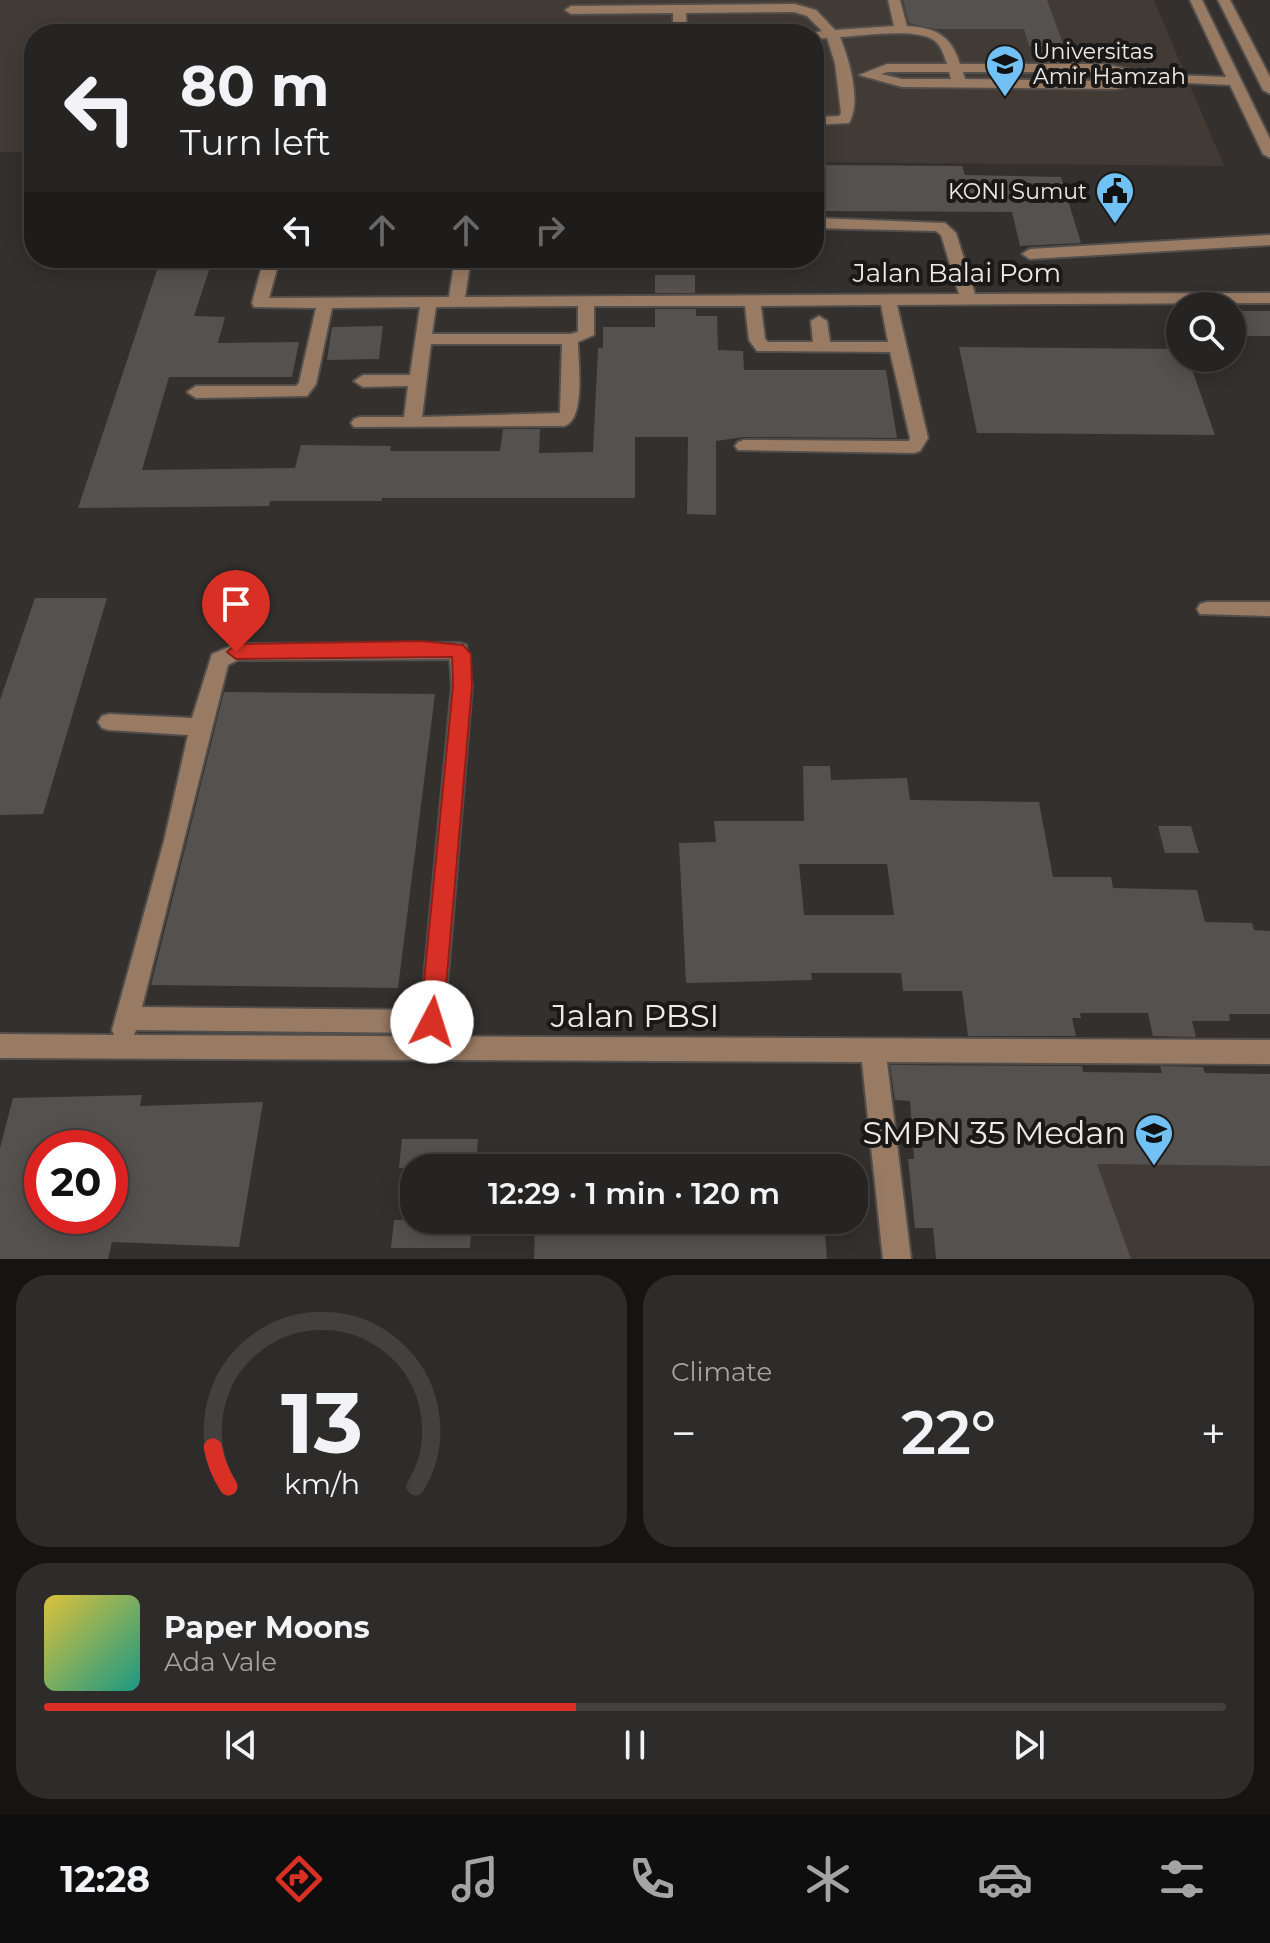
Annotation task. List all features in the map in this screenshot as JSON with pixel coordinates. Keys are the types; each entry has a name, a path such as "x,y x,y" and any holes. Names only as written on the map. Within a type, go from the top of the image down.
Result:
{"street":[{"path":"894,0 901,30"},
{"path":"1196,0 1270,154"},
{"path":"1224,0 1270,90"},
{"path":"571,10 795,8 822,17 833,34 843,75 846,117 824,121"},
{"path":"679,9 680,24"},
{"path":"824,34 901,30 929,32 948,42 959,83"},
{"path":"866,75 887,68 1109,69 1149,78 1235,81"},
{"path":"843,75 866,75 889,82 1112,85 1149,78"},
{"path":"824,223 940,226 948,233 968,299"},
{"path":"1030,254 1270,240"},
{"name":"Jalan Balai Pom","path":"269,268 260,303 1270,298"},
{"path":"456,302 461,268"},
{"path":"752,300 759,345 897,347"},
{"path":"744,446 914,447 919,438 888,300"},
{"path":"423,339 570,339 586,335 586,301"},
{"path":"196,392 301,392 307,384 325,303"},
{"path":"412,423 429,303"},
{"path":"819,321 822,347"},
{"path":"360,423 564,420 569,414 570,339"},
{"path":"363,381 418,380"},
{"path":"1207,609 1270,609"},
{"path":"120,1047 127,1018 175,841 200,727 219,660 236,652 459,651 462,686 432,1022 127,1018"},
{"path":"109,722 200,727"},
{"name":"Jalan PBSI","path":"0,1046 1270,1052"},
{"path":"873,1051 897,1259"}],"shaded area":[{"name":"Universitas Amir Hamzah","path":"0,0 1154,0 1224,166 824,162 824,24 24,24 24,152 0,152"},
{"name":"SMPN 35 Medan","path":"1021,1072 1270,1076 1270,1259 1054,1259"}],"building":[{"path":"903,0 1047,0 1064,46 1029,46 1024,29 935,29 909,23"},
{"path":"824,165 962,166 965,175 1061,177 1081,243 1020,246 1012,212 824,211"},
{"path":"158,268 210,268 194,316 225,317 218,343 299,342 292,377 169,377 142,470 295,468 301,445 391,446 390,451 500,451 503,429 540,429 539,453 593,452 598,348 603,348 603,327 655,327 655,309 696,309 696,316 717,316 718,350 743,351 744,370 886,370 897,438 744,437 716,441 716,515 687,514 688,437 635,437 635,498 382,498 382,501 270,501 269,506 78,508"},
{"path":"655,275 695,275 695,293 655,293"},
{"path":"1246,311 1270,311 1270,336 1246,336"},
{"path":"383,326 379,359 327,360 332,327"},
{"path":"959,347 1166,349 1166,372 1193,372 1215,435 977,433"},
{"path":"35,598 107,598 43,814 0,815 0,700"},
{"path":"224,692 435,694 398,988 151,985"},
{"path":"803,766 830,766 831,780 907,778 910,800 1039,802 1053,877 1111,877 1113,888 1197,890 1205,922 1252,923 1254,930 1270,931 1270,1014 1229,1014 1230,1021 1192,1021 1196,1037 1153,1036 1148,1013 1080,1013 1081,1018 1072,1018 1076,1036 968,1036 962,991 903,991 901,973 811,973 812,980 686,983 679,843 716,842 714,821 804,821","holes":["799,864 887,864 894,915 804,915"]},
{"path":"1158,826 1191,826 1199,853 1165,853"},
{"path":"890,1065 1082,1066 1083,1072 1162,1073 1160,1066 1203,1067 1205,1073 1270,1074 1270,1166 1097,1164 1131,1259 936,1259 933,1228 915,1228 908,1159 914,1159 910,1101 895,1100"},
{"path":"142,1095 140,1106 263,1102 239,1247 112,1242 108,1259 0,1259 0,1148 13,1098"},
{"path":"402,1139 478,1139 477,1154 400,1154"},
{"path":"394,1220 400,1220 400,1234 471,1234 470,1248 391,1248"},
{"path":"535,1234 825,1234 827,1259 534,1259"}],"place":[{"name":"Universitas Amir Hamzah","path":"1005,98"},
{"name":"KONI Sumut","path":"1115,225"},
{"name":"SMPN 35 Medan","path":"1154,1167"}],"route":[{"path":"236,652 422,649 457,650 461,654 462,686 432,1022"}]}
